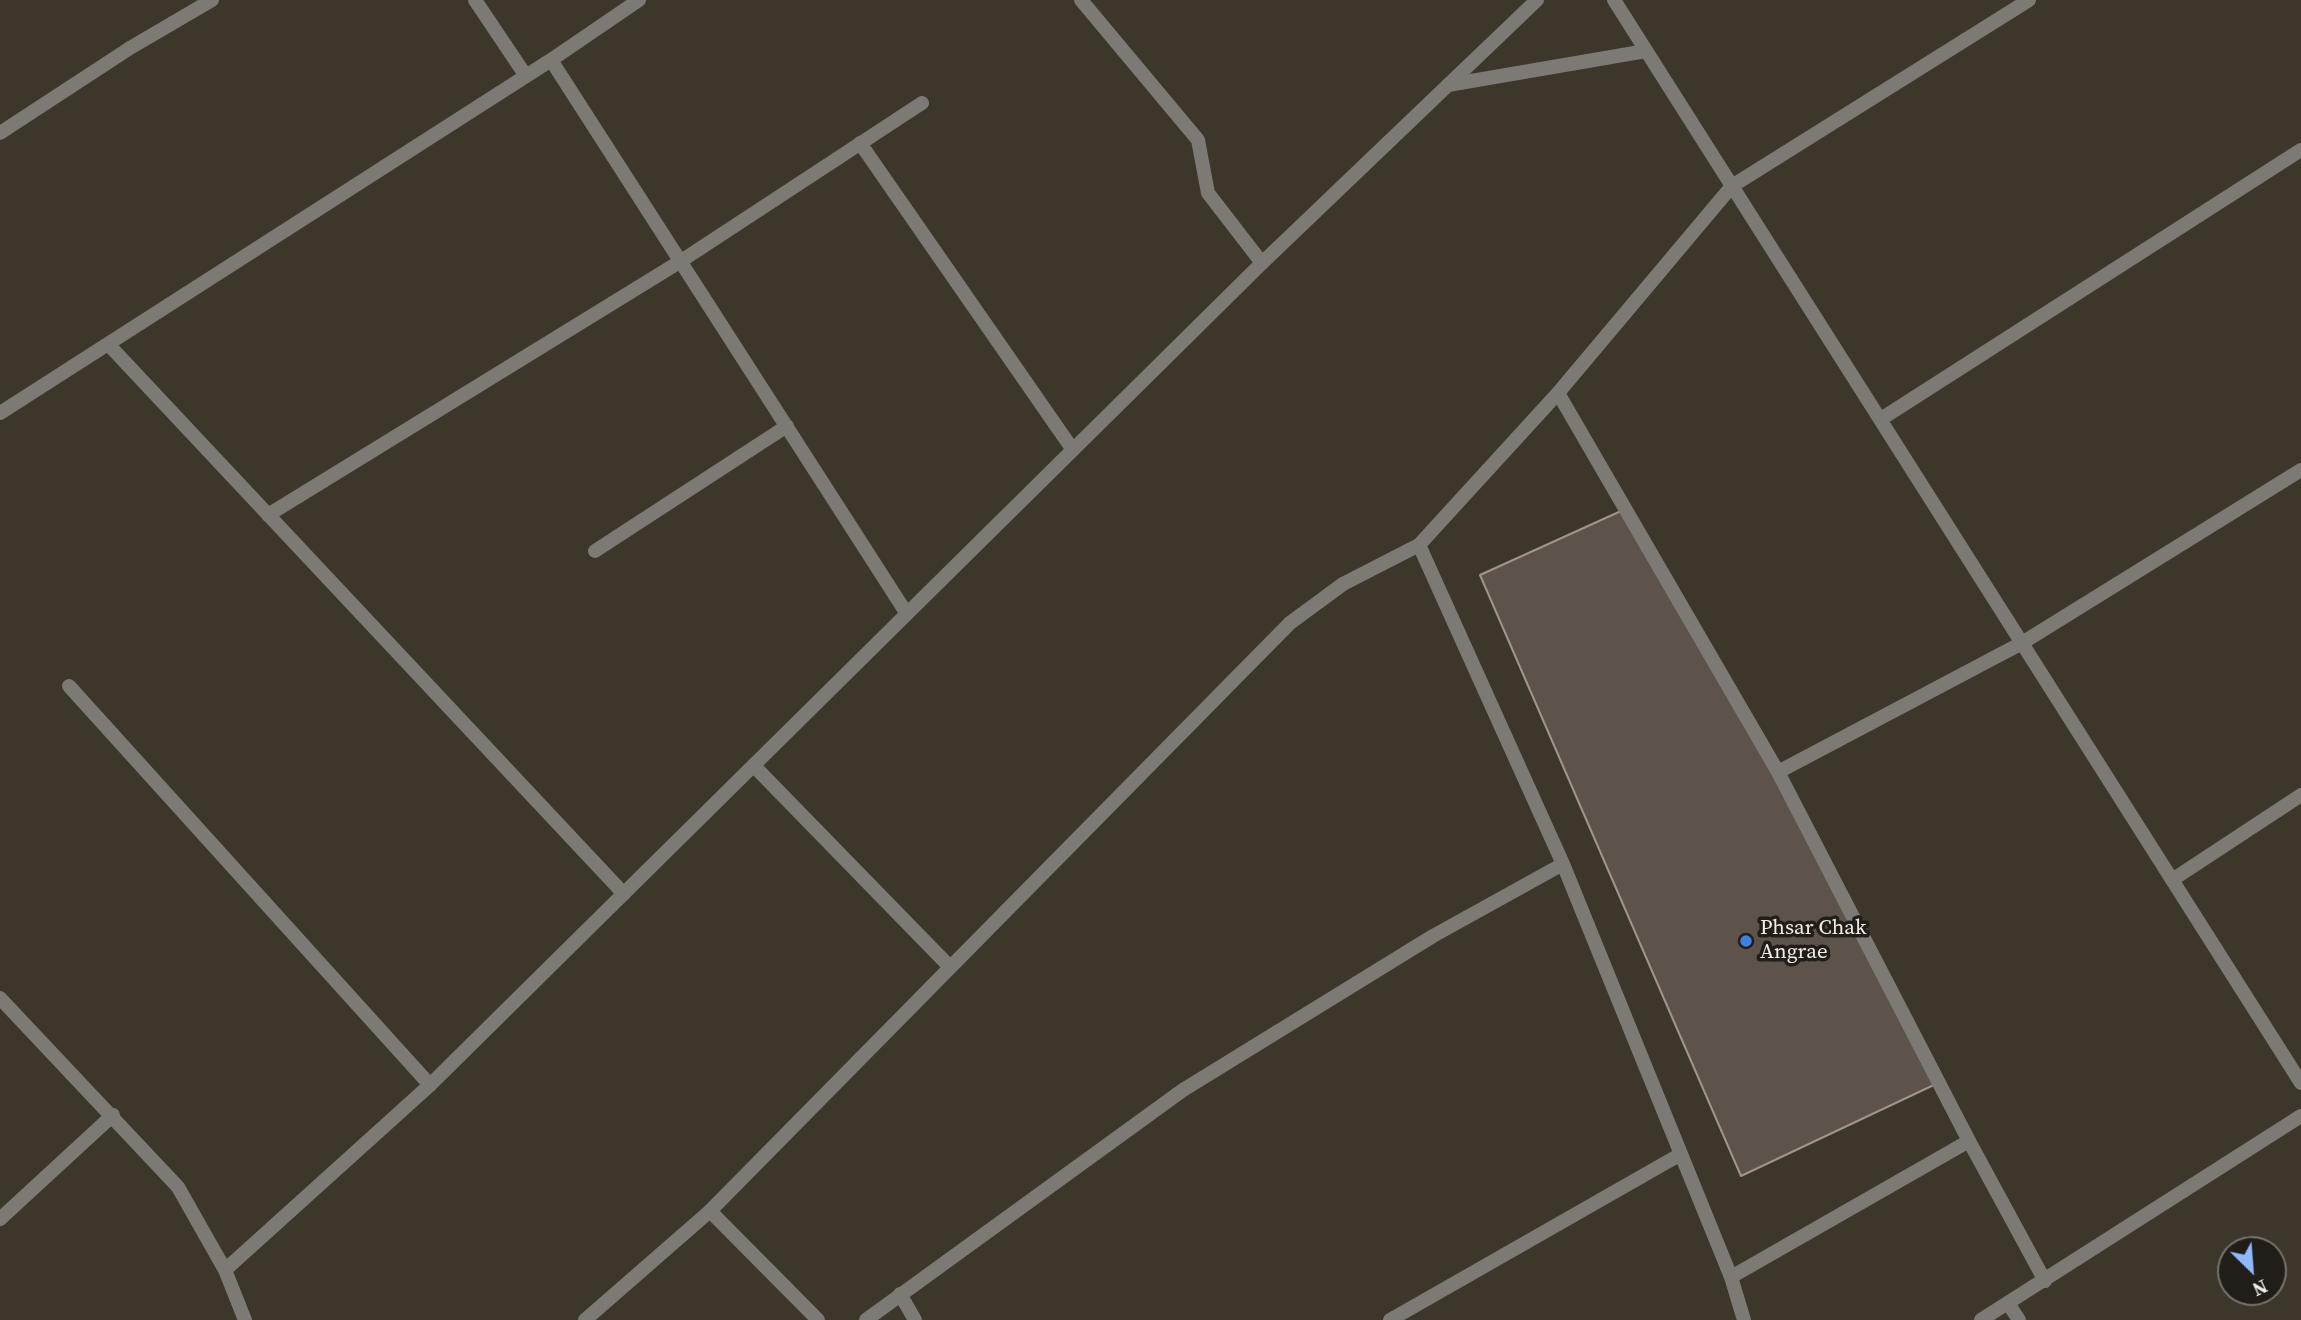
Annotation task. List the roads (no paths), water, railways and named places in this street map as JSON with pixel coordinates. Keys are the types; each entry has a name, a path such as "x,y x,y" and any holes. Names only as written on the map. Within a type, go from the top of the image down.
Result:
{"street":[{"path":"0,133 130,48 212,0"},
{"path":"475,0 526,76"},
{"path":"0,413 551,60 639,0"},
{"path":"1081,0 1198,140 1208,194 1262,263"},
{"path":"225,1270 430,1085 755,767 1262,263 1537,0"},
{"path":"1614,0 2301,1083"},
{"path":"584,1320 710,1211 1290,623 1343,584 1419,545 1558,393 1732,186 2029,0"},
{"path":"1448,85 1646,51"},
{"path":"551,60 907,614"},
{"path":"268,515 681,261 922,103"},
{"path":"860,143 1073,450"},
{"path":"1881,419 2301,150"},
{"path":"108,344 624,894"},
{"path":"1558,393 1778,772 1969,1141 2045,1281"},
{"path":"595,551 787,426"},
{"path":"1778,772 2022,643 2301,470"},
{"path":"1419,545 1563,864 1731,1277 1744,1320"},
{"path":"69,686 430,1085"},
{"path":"755,767 950,967"},
{"path":"2172,880 2301,795"},
{"path":"866,1320 1182,1090 1433,936 1563,864"},
{"path":"0,998 178,1187 225,1270 245,1320"},
{"path":"0,1219 113,1115"},
{"path":"1981,1320 2301,1116"},
{"path":"1731,1277 1969,1141"},
{"path":"1390,1320 1681,1154"},
{"path":"710,1211 818,1320"},
{"path":"900,1294 915,1320"},
{"path":"2008,1303 2019,1320"}],"place":[{"name":"Phsar Chak Angrae","path":"1746,941"}]}
